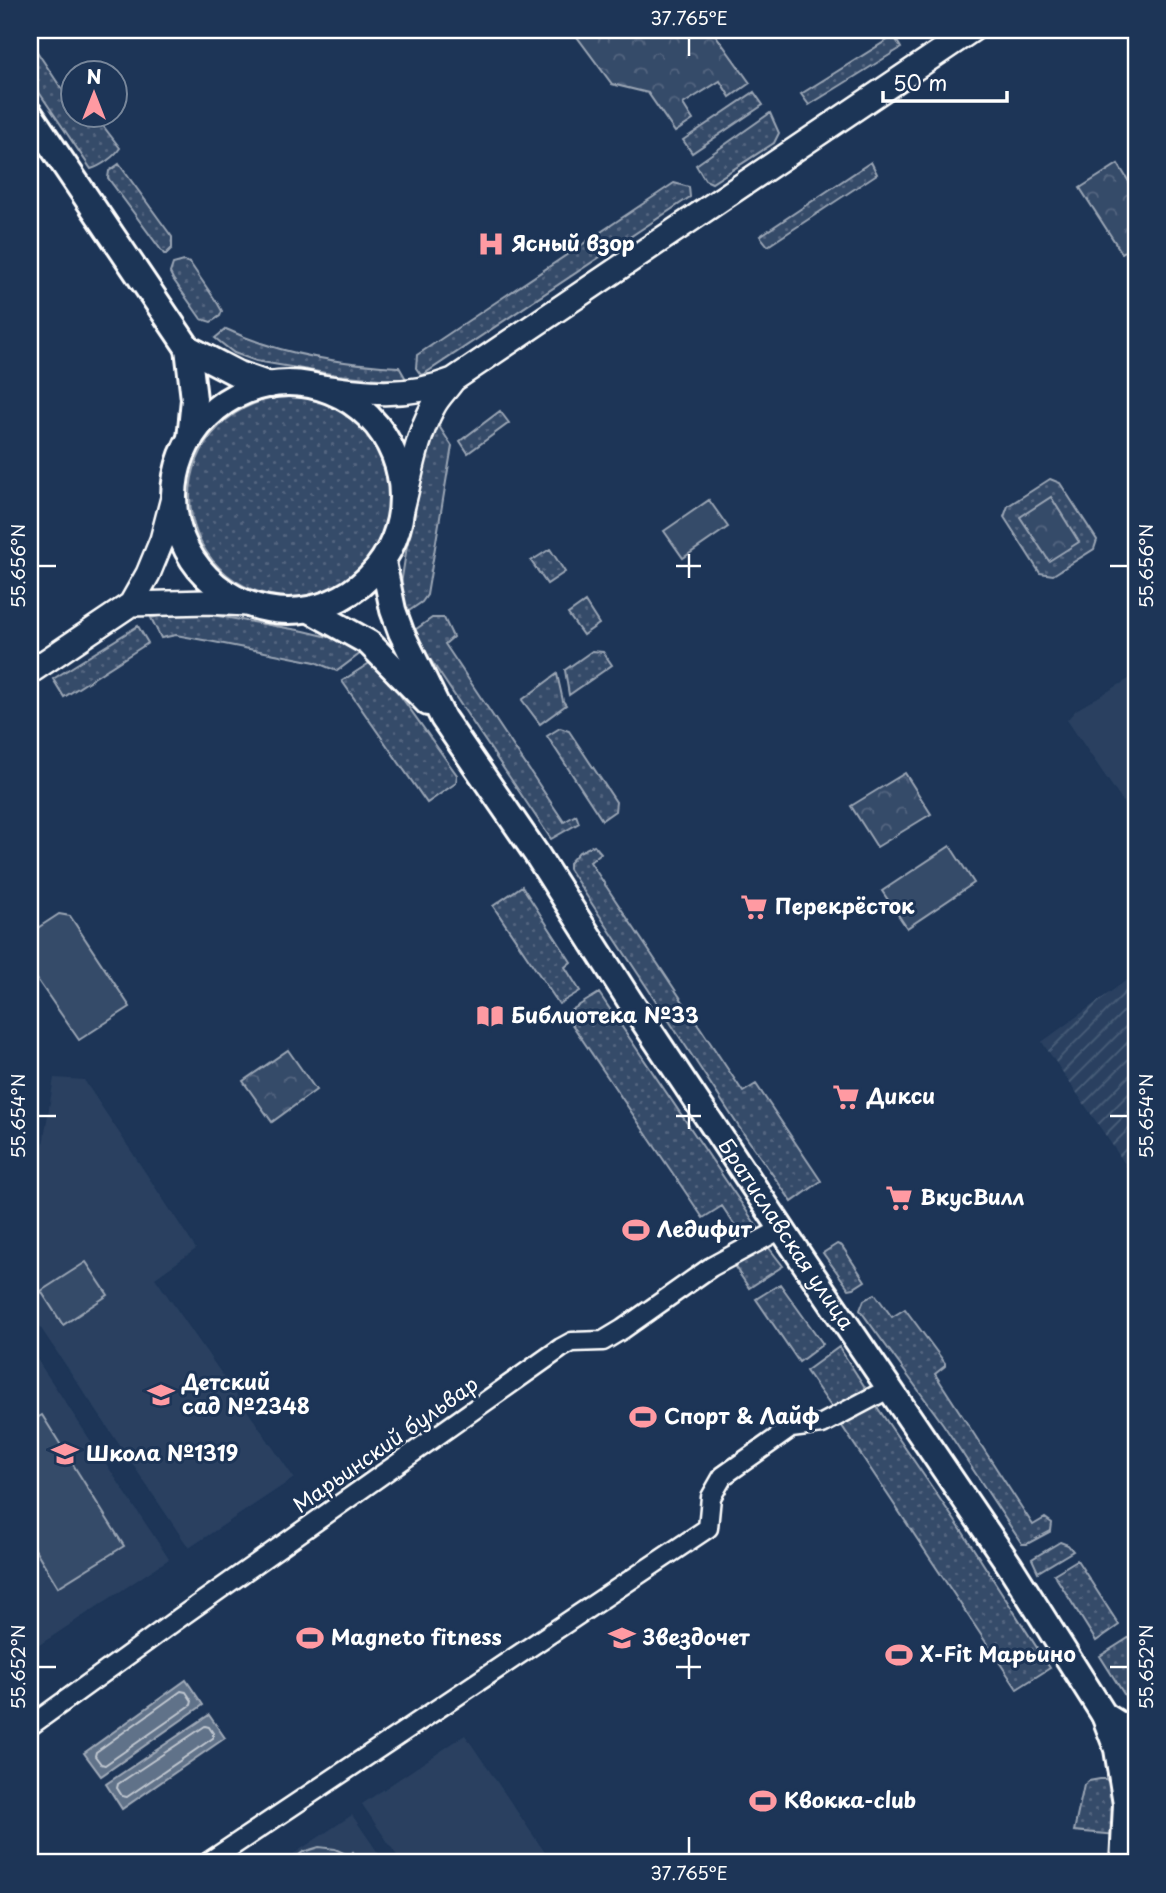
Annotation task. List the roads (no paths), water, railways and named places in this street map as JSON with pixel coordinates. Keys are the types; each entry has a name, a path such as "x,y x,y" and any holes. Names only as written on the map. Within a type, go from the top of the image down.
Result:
{"main road":[{"name":"Братиславская улица","path":"30,114 188,348 194,399 190,440"},
{"name":"Братиславская улица","path":"188,348 238,374 270,385"},
{"name":"Братиславская улица","path":"270,385 314,386 339,395 362,410 381,430 394,455 402,481 402,509 396,536 383,562 369,579 351,593 331,603 310,610 278,611 247,604 217,586 193,560 182,540 176,517 176,475 190,440 201,423 216,409 251,390 270,385"},
{"name":"Братиславская улица","path":"383,562 398,624 443,718 542,862 630,1001 781,1229 1010,1566 1104,1715 1117,1749 1126,1804 1124,1863"},
{"name":"Братиславская улица","path":"310,610 369,643 443,718"},
{"name":"Братиславская улица","path":"1104,1715 1136,1735"},
{"path":"1124,1863 1136,1826"}],"street":[{"path":"314,386 366,393 397,393 420,391 453,380 972,30"},
{"path":"402,509 425,424 437,400 453,380"},
{"path":"30,672 131,604 162,540 174,494"},
{"path":"131,604 247,604"},
{"name":"Марьинский бульвар","path":"30,1726 561,1348 572,1342 603,1341 711,1267 781,1229"},
{"path":"207,1863 708,1528 711,1497 723,1476 791,1428 822,1424 890,1388"}],"water":[{"path":"186,1680 203,1705 101,1776 84,1753"},
{"path":"209,1715 225,1738 122,1809 106,1784"}],"place":[{"name":"Ясный взор","path":"491,244"},
{"name":"Перекрёсток","path":"754,907"},
{"name":"Библиотека №33","path":"490,1016"},
{"name":"Дикси","path":"846,1097"},
{"name":"ВкусВилл","path":"899,1198"},
{"name":"Ледифит","path":"636,1230"},
{"name":"Детский сад №2348","path":"161,1395"},
{"name":"Спорт & Лайф","path":"643,1417"},
{"name":"Школа №1319","path":"65,1454"},
{"name":"Magneto fitness","path":"310,1638"},
{"name":"Звездочет","path":"622,1638"},
{"name":"X-Fit Марьино","path":"899,1655"},
{"name":"Квокка-club","path":"763,1801"}]}
